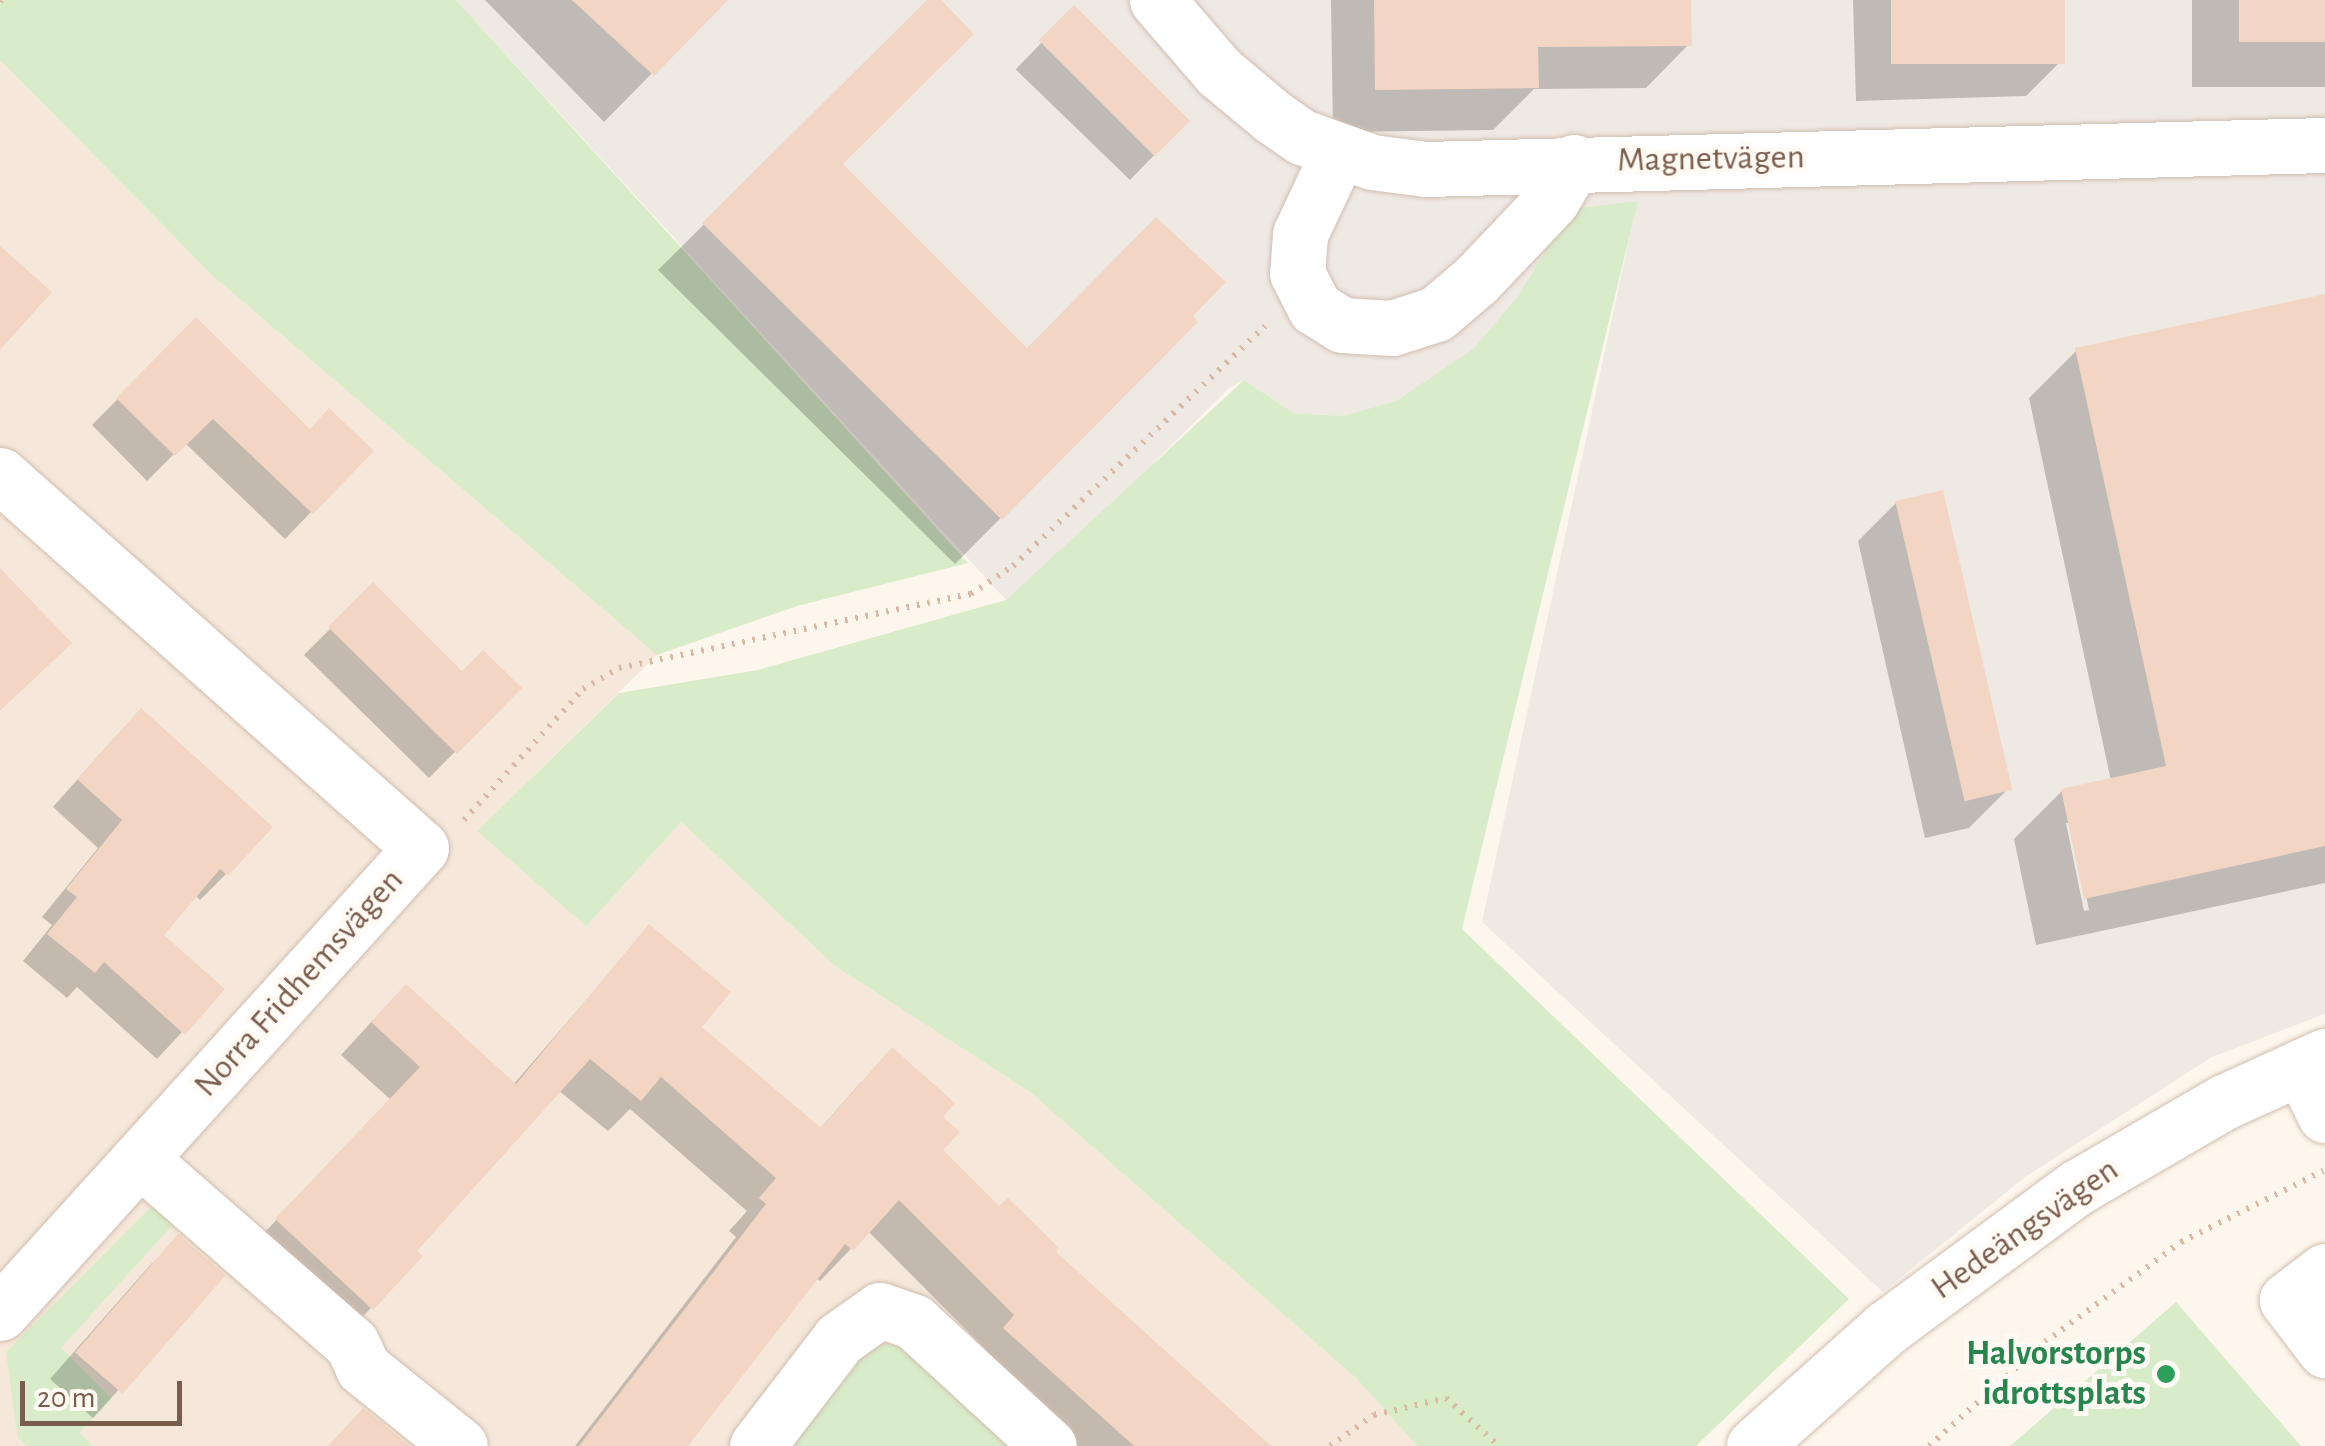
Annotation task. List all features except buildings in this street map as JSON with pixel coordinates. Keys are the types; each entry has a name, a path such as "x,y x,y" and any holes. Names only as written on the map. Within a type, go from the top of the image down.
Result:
{"street":[{"name":"Magnetvägen","path":"1158,0 1232,84 1302,137 1338,152 1426,169 1574,162 2325,145"},
{"path":"1338,152 1300,234 1297,273 1315,308 1342,325 1392,328 1436,314 1552,200 1574,162"},
{"name":"Norra Fridhemsvägen","path":"0,474 422,848 0,1313"},
{"path":"2313,1061 2325,1115"},
{"name":"Hedeängsvägen","path":"1754,1446 1886,1328 2076,1188 2224,1102 2313,1061"},
{"path":"140,1159 352,1344 362,1368 460,1446"},
{"path":"2325,1271 2287,1300 2325,1350"},
{"path":"757,1446 839,1339 880,1310 914,1322 1049,1446"}],"path":[{"path":"422,848 456,829 583,689 618,668 972,594 1013,566 1305,290"},
{"path":"1929,1446 2045,1342 2181,1242 2325,1170"},
{"path":"1330,1446 1374,1415 1446,1398 1499,1446"}],"shaded area":[{"path":"456,0 2325,0 2325,1014 2212,1057 2025,1177 1883,1292 1482,922 1637,202 1571,209 1518,296 1474,348 1396,401 1342,416 1294,413 1244,380 1229,388 1047,569 1006,600"},
{"path":"0,60 214,277 657,655 477,831 681,822 835,966 1030,1092 1356,1378 1417,1446 0,1446"}],"green space":[{"path":"0,0 456,0 968,563 797,606 657,655 214,277 0,60"},
{"path":"1638,201 1462,929 1849,1299 1696,1446 1417,1446 1356,1378 1030,1092 835,966 681,822 586,926 477,831 619,693 758,670 1006,600 1244,380 1294,413 1342,416 1396,401 1474,348 1518,296 1571,209"},
{"path":"156,1202 176,1221 61,1348 112,1399 79,1433 93,1446 27,1446 18,1438 6,1352"},
{"name":"Halvorstorps idrottsplats","path":"2176,1302 2301,1446 2010,1446"},
{"path":"913,1343 1023,1446 777,1446 859,1345"}],"place":[{"name":"Halvorstorps idrottsplats","path":"2166,1374"}]}
